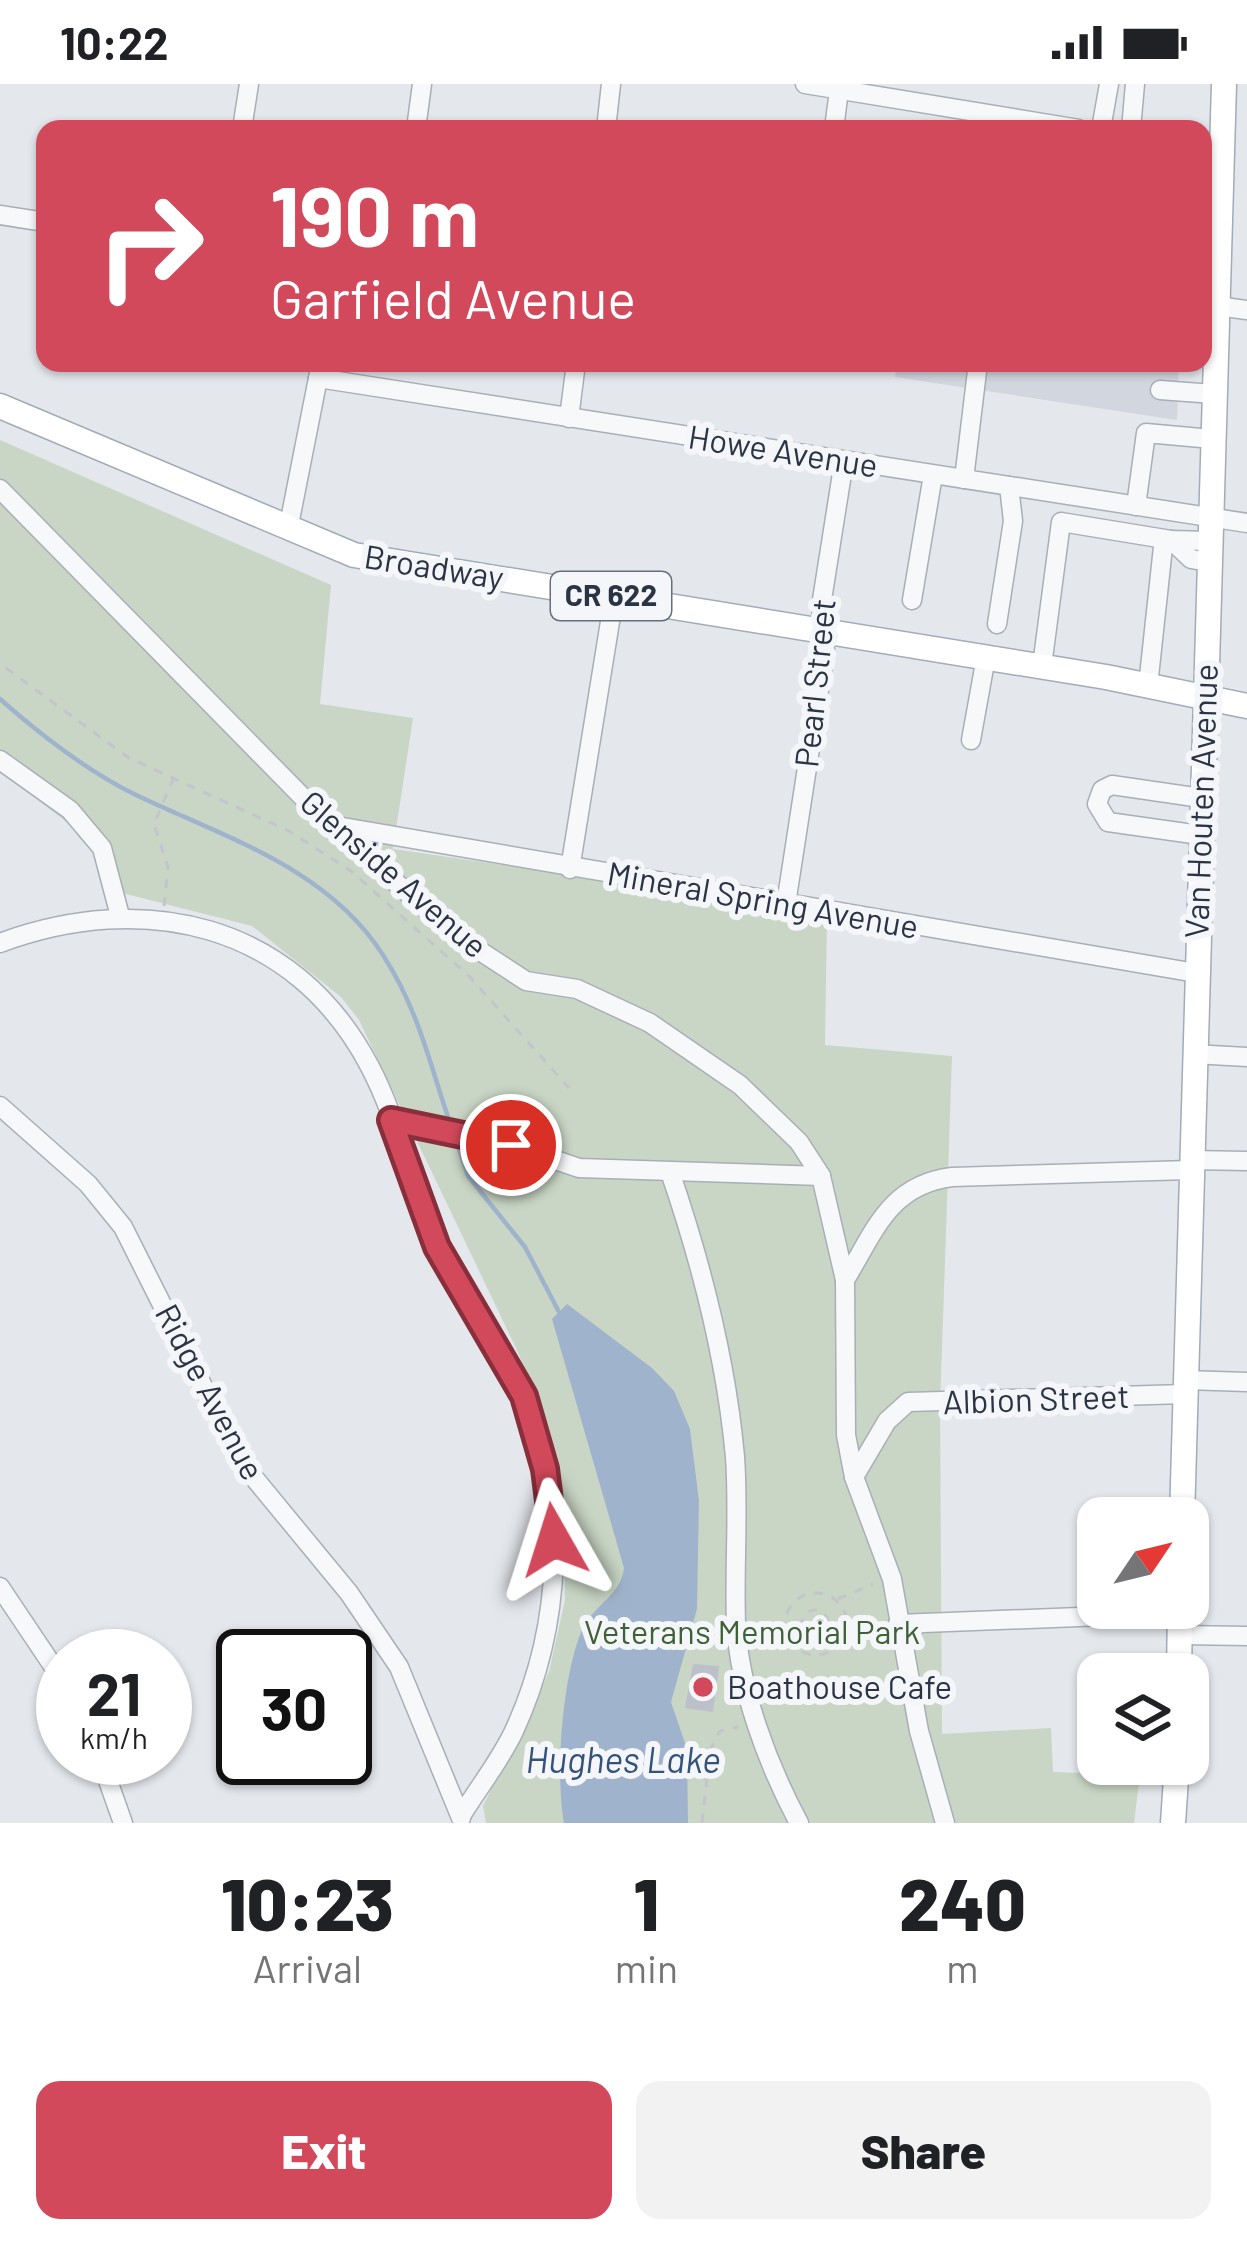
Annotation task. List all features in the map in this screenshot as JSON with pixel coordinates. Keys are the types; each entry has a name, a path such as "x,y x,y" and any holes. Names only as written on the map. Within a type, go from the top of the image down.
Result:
{"main road":[{"name":"Van Houten Avenue","path":"1212,228 1213,153 1232,96"},
{"name":"Van Houten Avenue","path":"1182,1497 1212,333"},
{"name":"Broadway","path":"0,406 287,530 354,554 1042,666 1247,706"},
{"path":"1173,1823 1176,1785"}],"street":[{"path":"243,120 249,84"},
{"path":"417,120 422,84"},
{"path":"607,120 611,84"},
{"path":"806,84 917,93 1038,120"},
{"path":"1103,120 1109,84"},
{"path":"1132,120 1135,84"},
{"path":"835,120 839,90"},
{"path":"0,215 36,221"},
{"path":"1212,302 1247,310"},
{"path":"287,530 320,372"},
{"name":"Howe Avenue","path":"330,372 569,418 1136,506 1209,540 1247,523"},
{"path":"569,418 575,372"},
{"path":"964,479 978,372"},
{"path":"1160,390 1214,394"},
{"path":"1136,506 1145,434 1212,439"},
{"name":"Pearl Street","path":"786,904 825,651 821,606 844,461"},
{"path":"912,599 934,475"},
{"path":"997,623 1013,521 1010,486"},
{"name":"Glenside Avenue","path":"0,489 330,825 458,936 526,981 577,988 650,1023 701,1055 769,1111 821,1176 845,1280 846,1436 854,1477 892,1579 898,1624 945,1823"},
{"path":"1042,666 1071,496"},
{"path":"1065,522 1171,540 1191,559 1209,540"},
{"path":"1148,686 1163,548 1171,540"},
{"path":"569,869 614,597"},
{"path":"1120,680 1152,644"},
{"path":"971,740 986,657"},
{"path":"0,760 70,810 102,848 120,916"},
{"path":"1200,835 1108,822 1097,805 1102,790 1112,785 1201,798"},
{"name":"Mineral Spring Avenue","path":"330,825 1196,973"},
{"path":"0,943 60,923 120,916 164,920 241,941 297,978 351,1036 369,1065 437,1247 524,1396 551,1503 553,1578 541,1652 512,1737 462,1820"},
{"path":"1193,1054 1247,1057"},
{"name":"Ridge Avenue","path":"0,1106 55,1152 122,1227 241,1462 349,1593 399,1667 462,1820"},
{"path":"391,1120 579,1168 821,1176"},
{"path":"845,1280 887,1210 915,1184 1247,1161"},
{"path":"670,1172 702,1266 723,1364 735,1461 736,1629 758,1723 778,1784 799,1823"},
{"name":"Albion Street","path":"854,1477 887,1421 908,1402 1247,1382"},
{"path":"0,1587 36,1641"},
{"path":"898,1624 1077,1620"},
{"path":"1209,1626 1247,1636"},
{"path":"110,1785 123,1823"}],"path":[{"path":"6,668 103,741 172,779 289,830 351,871 469,976 568,1088"},
{"path":"164,920 168,867 154,824 172,779"},
{"path":"836,1601 846,1618 838,1646 820,1655 792,1645 785,1624 790,1606 807,1594 836,1601 892,1579"},
{"path":"736,1629 801,1622 812,1610 824,1613 828,1621 824,1633 815,1636 807,1634 801,1622"},
{"path":"828,1621 846,1618"},
{"path":"702,1823 710,1750 720,1731 758,1723"}],"shaded area":[{"path":"896,372 1179,372 1177,420 895,377"}],"green space":[{"name":"Veterans Memorial Park","path":"0,440 331,585 320,704 413,718 393,849 827,912 825,1045 952,1056 940,1406 942,1734 1051,1728 1053,1772 1077,1773 1077,1785 1139,1785 1134,1823 486,1823 483,1806 549,1672 565,1600 564,1518 549,1429 516,1348 359,1020 341,997 252,926 122,893 94,843 0,771"}],"water":[{"name":"Hughes Lake","path":"567,1304 652,1368 674,1391 690,1429 699,1501 697,1609 671,1702 687,1749 688,1823 564,1823 561,1752 570,1671 583,1628 613,1593 624,1568 552,1319"}],"building":[{"name":"Boathouse Cafe","path":"693,1664 719,1666 713,1712 685,1708"}],"waterway":[{"path":"0,699 99,775 271,858 333,899 383,955 406,996 450,1123"},
{"path":"456,1140 468,1176 525,1247 559,1312"}],"place":[{"name":"Boathouse Cafe","path":"703,1687"}],"route":[{"path":"511,1145 391,1120 437,1247 496,1340 524,1396 545,1469 554,1540"}]}
